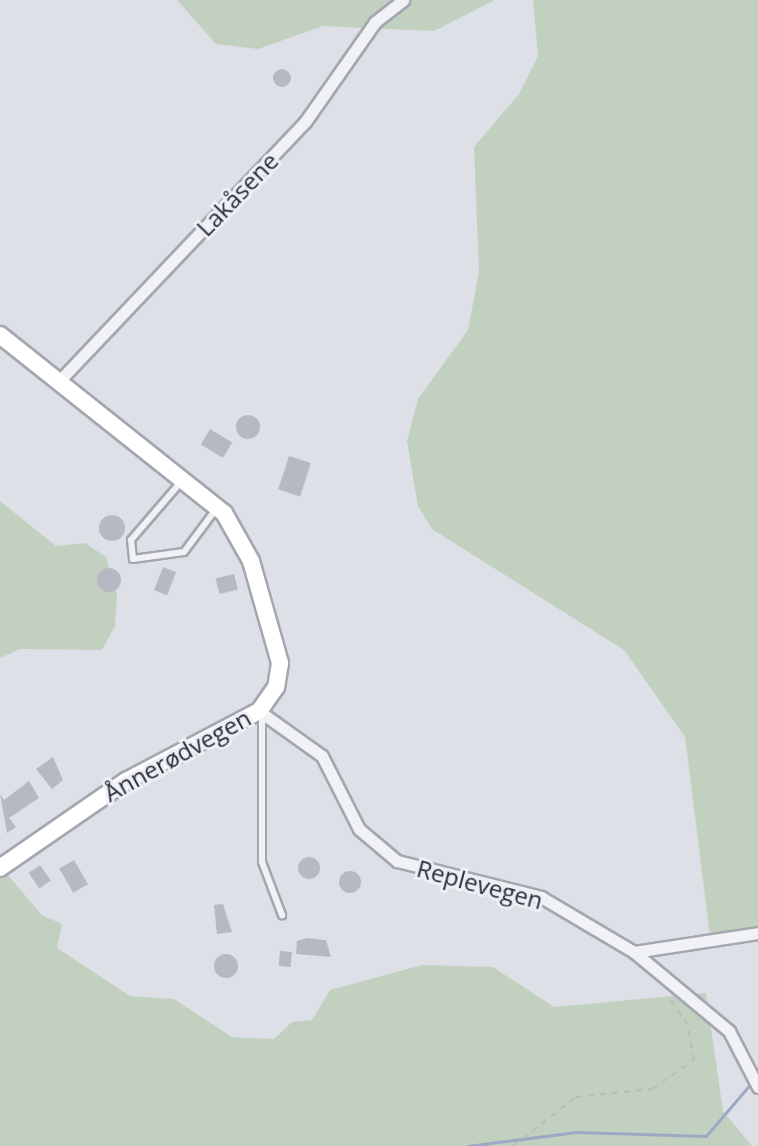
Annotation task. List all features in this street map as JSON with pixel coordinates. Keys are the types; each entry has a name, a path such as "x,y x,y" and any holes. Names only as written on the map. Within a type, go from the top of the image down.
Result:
{"main road":[{"name":"Ånnerødvegen","path":"0,335 218,507 241,537 280,652 276,687 260,713 126,781 0,868"}],"street":[{"name":"Lakåsene","path":"60,380 305,122 375,22 403,0"},
{"name":"Replevegen","path":"260,713 322,756 359,829 382,852 421,869 541,897 634,952 729,1031 758,1087"},
{"path":"634,952 758,933"}],"lane":[{"path":"182,476 170,503 131,540 133,559 184,552 218,507"},
{"path":"260,713 262,862 282,915"}],"path":[{"path":"513,1146 576,1097 652,1089 694,1060 688,1025 664,989"}],"green space":[{"path":"177,0 495,0 434,31 323,26 258,49 216,44"},
{"path":"533,0 758,0 758,941 725,946 710,937 685,737 624,650 432,529 418,506 407,441 418,399 468,330 479,271 474,147 519,94 538,56"},
{"path":"0,501 56,546 85,543 106,557 117,595 115,626 102,650 20,649 0,658"},
{"path":"0,866 42,915 62,924 57,948 130,996 174,999 232,1037 274,1039 292,1022 312,1020 330,990 422,965 493,967 554,1007 706,993 723,1111 752,1146 0,1146"}],"building":[{"path":"278,69 286,69 291,78 289,85 278,87 273,82 273,74"},
{"path":"248,415 256,419 260,427 256,435 248,439 240,435 236,427 240,419"},
{"path":"210,429 232,442 223,458 201,444"},
{"path":"289,456 311,463 300,496 278,489"},
{"path":"112,515 121,519 125,528 121,537 112,541 103,537 99,528 103,519"},
{"path":"163,567 176,572 167,595 154,590"},
{"path":"109,568 118,571 121,580 118,589 109,592 100,589 97,580 100,571"},
{"path":"234,574 238,590 219,594 216,579"},
{"path":"53,757 63,780 52,789 36,769"},
{"path":"29,781 39,798 9,818 16,827 7,833 0,794 4,800"},
{"path":"305,857 313,857 320,868 313,879 305,879 298,872 298,864"},
{"path":"74,860 88,884 73,893 59,868"},
{"path":"40,865 51,881 39,889 29,873"},
{"path":"350,871 358,874 361,882 358,890 350,893 342,890 339,882 342,874"},
{"path":"223,904 232,932 217,934 214,905"},
{"path":"307,938 326,940 331,957 296,954 297,941"},
{"path":"280,951 292,952 291,967 279,966"},
{"path":"226,954 234,958 238,966 234,974 226,978 218,974 214,966 218,958"}],"waterway":[{"path":"468,1146 576,1132 706,1136 753,1081"}]}
